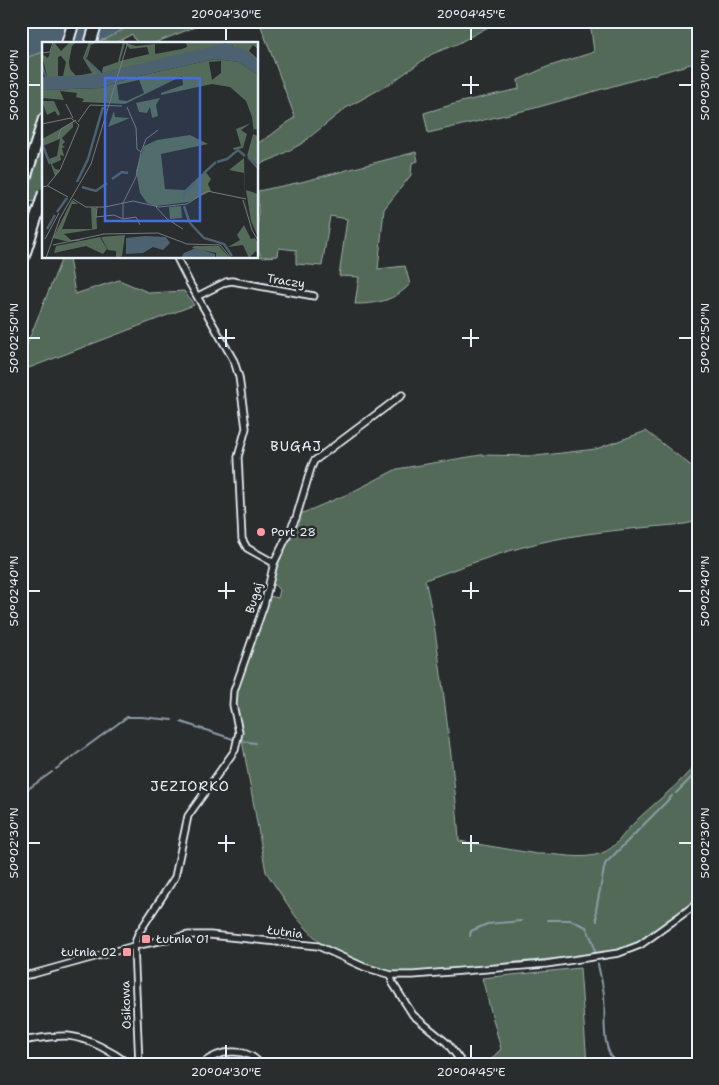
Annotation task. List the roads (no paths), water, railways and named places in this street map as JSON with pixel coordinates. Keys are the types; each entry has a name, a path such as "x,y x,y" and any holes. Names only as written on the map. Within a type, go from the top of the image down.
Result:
{"highway":[{"path":"68,42 74,21"},
{"path":"91,42 97,21"},
{"path":"21,191 42,125"},
{"path":"21,266 42,199"}],"street":[{"path":"21,212 42,214"},
{"path":"177,259 234,361 239,378 246,428 238,457 242,539 247,548 274,563"},
{"name":"Traczy","path":"198,296 226,282 232,281 314,296"},
{"name":"Bugaj","path":"134,946 138,934 175,877 188,816 236,750 239,732 233,705 234,691 264,605 274,563 296,518 314,461 402,394"},
{"name":"Łutnia","path":"21,976 134,946 189,935 270,940 318,946 364,967 391,975 413,975 546,964 619,953 633,948 640,945 698,903"},
{"name":"Osikowa","path":"134,946 138,1064"},
{"path":"391,975 392,982 413,1015 447,1043 463,1064"},
{"path":"21,1041 59,1036 74,1037 104,1048 129,1064"},
{"path":"202,1064 212,1056 229,1052 240,1052 260,1064"}],"water":[{"path":"21,21 138,21 106,39 92,42 42,42 42,53 21,59"}],"waterway":[{"path":"56,769 127,717 172,720"},
{"path":"181,722 233,739"},
{"path":"241,741 255,743"},
{"path":"676,793 698,771"},
{"path":"21,794 52,772"},
{"path":"597,921 596,910 605,864 672,796"},
{"path":"547,920 570,920 586,927 593,942 595,952"},
{"path":"470,936 471,931 487,924 521,921"},
{"path":"598,964 604,995 606,1040 611,1057 616,1064"}],"place":[{"name":"Port 28","path":"261,532"},
{"name":"Łutnia 01","path":"146,939"},
{"name":"Łutnia 02","path":"127,952"}],"district":[{"name":"BUGAJ","path":"296,446"},
{"name":"JEZIORKO","path":"190,786"}]}
